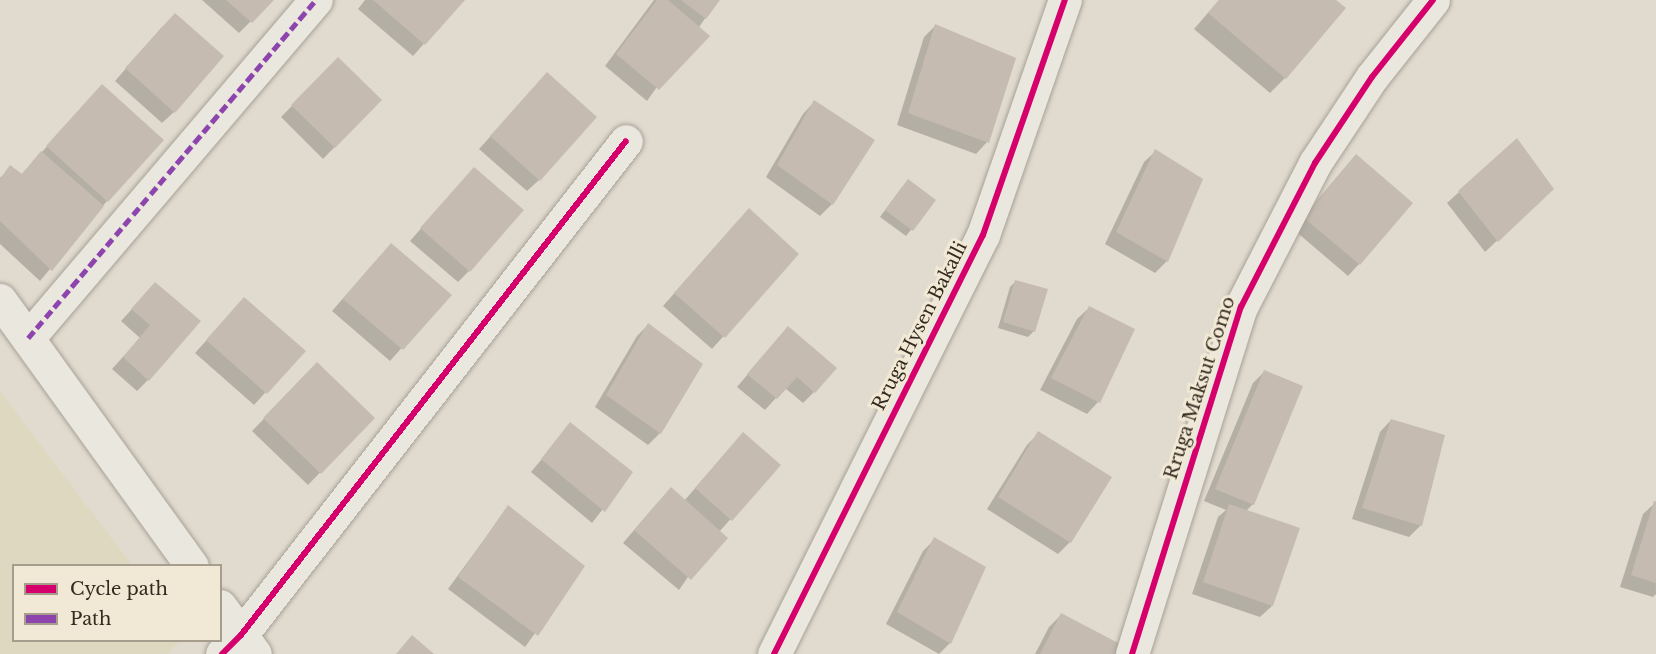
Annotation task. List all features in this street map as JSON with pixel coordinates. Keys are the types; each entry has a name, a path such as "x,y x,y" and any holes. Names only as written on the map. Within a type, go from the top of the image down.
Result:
{"street":[{"path":"28,338 316,0"},
{"name":"Rruga Hysen Bakalli","path":"774,654 983,235 1065,0"},
{"name":"Rruga Maksut Como","path":"1132,654 1241,307 1315,163 1372,77 1433,0"},
{"path":"222,610 239,648 626,141"},
{"path":"0,300 191,564"}],"shaded area":[{"path":"0,391 131,564 12,564 12,642 179,642 168,654 0,654"}],"building":[{"path":"226,0 274,0 252,23"},
{"path":"373,0 465,0 425,45"},
{"path":"657,0 668,0 710,36 659,90 616,54"},
{"path":"681,0 720,0 706,19"},
{"path":"1219,0 1336,0 1346,8 1286,79 1208,13"},
{"path":"175,13 224,56 175,113 125,68"},
{"path":"935,24 1016,58 989,143 908,113"},
{"path":"338,57 382,100 335,148 291,105"},
{"path":"547,72 597,117 540,181 490,136"},
{"path":"102,84 164,140 108,202 46,146"},
{"path":"814,100 875,140 833,205 777,165"},
{"path":"1517,138 1554,189 1498,242 1458,191"},
{"path":"1155,149 1203,179 1168,262 1116,232"},
{"path":"41,151 104,206 52,271 0,221 0,179 10,165 22,174"},
{"path":"1356,154 1413,203 1360,265 1303,217"},
{"path":"474,167 524,210 470,272 420,228"},
{"path":"908,179 936,200 913,231 885,210"},
{"path":"749,208 799,254 725,338 674,293"},
{"path":"391,243 452,295 403,350 343,299"},
{"path":"1015,280 1048,289 1035,332 1003,322"},
{"path":"155,282 201,321 149,381 123,357 150,325 131,309"},
{"path":"244,297 306,351 267,394 206,340"},
{"path":"1089,306 1135,329 1100,403 1051,378"},
{"path":"648,323 703,364 661,434 606,395"},
{"path":"788,326 837,368 815,393 797,377 777,399 747,374"},
{"path":"317,362 375,418 321,474 263,418"},
{"path":"1264,370 1303,386 1254,505 1215,489"},
{"path":"1391,419 1445,435 1422,526 1362,508"},
{"path":"570,422 633,472 605,512 541,459"},
{"path":"1038,431 1112,477 1071,543 998,497"},
{"path":"743,432 781,465 732,521 695,488"},
{"path":"671,487 728,538 691,580 634,530"},
{"path":"1654,501 1656,501 1656,583 1631,575"},
{"path":"1229,504 1300,528 1273,606 1203,582"},
{"path":"508,505 585,566 538,636 458,577"},
{"path":"934,537 986,567 951,644 897,612"},
{"path":"1061,613 1122,645 1117,654 1040,654"},
{"path":"412,635 434,654 396,654"}],"marked path":[{"path":"28,338 316,0"}],"cycle path":[{"path":"774,654 983,235 1065,0"},
{"path":"1132,654 1241,307 1315,163 1372,77 1433,0"},
{"path":"222,654 241,635 626,141"}]}
